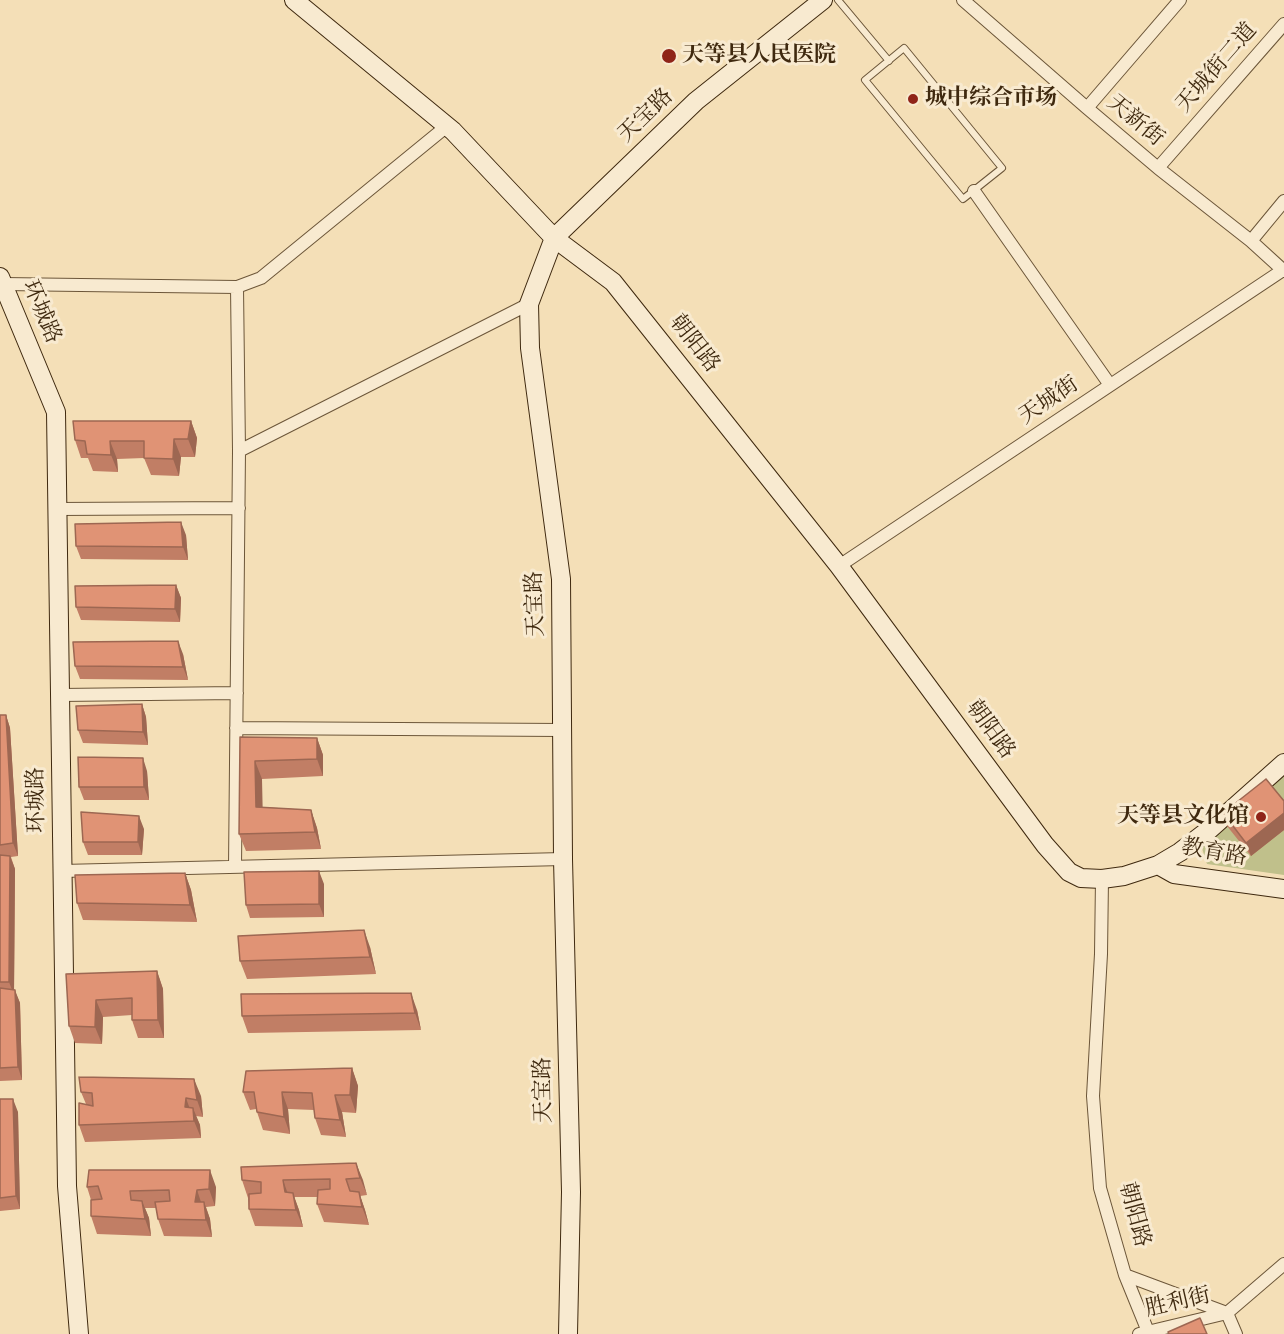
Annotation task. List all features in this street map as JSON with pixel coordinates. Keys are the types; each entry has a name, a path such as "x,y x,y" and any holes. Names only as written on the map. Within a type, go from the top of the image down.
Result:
{"main road":[{"name":"朝阳路","path":"294,0 453,131 554,238 613,282 839,566 1045,845 1069,872 1081,878 1102,879"},
{"name":"天宝路","path":"568,1334 571,1192 563,859 561,579 530,348 529,304 554,238 696,101 823,0"},
{"name":"环城路","path":"2,281 56,412 67,1186 79,1334"},
{"path":"1158,865 1180,852 1210,829 1284,763"},
{"name":"教育路","path":"1102,879 1124,876 1158,865 1174,874 1284,889"}],"street":[{"name":"天新街","path":"963,0 1158,168 1284,270"},
{"path":"1087,108 1180,0"},
{"name":"天城街二道","path":"1158,168 1284,24"},
{"path":"2,281 237,287 261,278 447,126"},
{"path":"974,191 1110,386"},
{"path":"1251,241 1284,201"},
{"name":"天城街","path":"839,566 1284,270"},
{"path":"235,867 239,451 237,287"},
{"path":"239,451 529,304"},
{"path":"57,508 238,508"},
{"path":"60,695 237,693"},
{"path":"236,728 562,730"},
{"path":"63,871 563,859"},
{"name":"朝阳路","path":"1102,879 1101,954 1093,1096 1100,1188 1125,1275 1145,1333"},
{"path":"1227,1313 1284,1264"},
{"path":"1125,1275 1227,1313 1236,1334"},
{"name":"胜利街","path":"1145,1333 1227,1313"}],"lane":[{"path":"838,0 889,61"},
{"path":"904,48 1002,168 963,199 865,80 889,61 904,48"}],"green space":[{"path":"1284,775 1284,875 1207,864 1200,842"}],"building":[{"path":"73,421 191,421 188,439 174,439 173,459 144,458 144,441 110,441 111,455 87,454 85,441 75,440"},
{"path":"181,522 183,547 76,546 75,524"},
{"path":"176,585 175,609 76,607 75,586"},
{"path":"178,641 183,667 75,666 73,642"},
{"path":"142,704 143,732 78,730 76,706"},
{"path":"0,715 6,715 13,843 0,845"},
{"path":"240,737 317,738 317,759 255,761 256,807 311,810 315,832 239,834"},
{"path":"78,757 143,758 144,787 79,787"},
{"name":"天等县文化馆","path":"1266,779 1284,801 1284,813 1246,843 1223,813"},
{"path":"81,812 139,816 138,842 83,842"},
{"path":"0,855 10,856 9,982 0,982"},
{"path":"319,871 319,904 246,905 244,872"},
{"path":"185,873 190,905 77,903 75,875"},
{"path":"364,930 370,957 240,961 238,936"},
{"path":"157,971 158,1020 132,1020 132,998 96,1000 95,1027 69,1026 66,974"},
{"path":"0,988 15,990 18,1067 0,1068"},
{"path":"411,993 415,1013 242,1016 241,994"},
{"path":"352,1068 350,1095 335,1095 340,1120 315,1118 312,1093 282,1092 284,1117 257,1112 254,1092 243,1092 246,1071"},
{"path":"79,1077 194,1079 197,1100 186,1098 185,1107 193,1108 194,1121 79,1125 79,1103 93,1106 92,1093 81,1092"},
{"path":"0,1099 13,1099 16,1196 0,1198"},
{"path":"356,1163 360,1178 346,1179 350,1191 359,1192 362,1207 317,1204 318,1190 330,1189 330,1179 283,1180 285,1192 293,1193 296,1210 249,1209 249,1194 261,1193 261,1182 242,1180 241,1167"},
{"path":"89,1170 210,1170 209,1189 197,1190 195,1202 204,1202 206,1220 158,1219 155,1202 170,1201 169,1190 130,1191 131,1200 142,1201 145,1219 91,1216 91,1200 102,1199 98,1186 87,1187"},
{"path":"1200,1318 1207,1334 1169,1334 1168,1332"}],"place":[{"name":"天等县人民医院","path":"669,56"},
{"name":"城中综合市场","path":"913,99"},
{"name":"天等县文化馆","path":"1261,817"}]}
